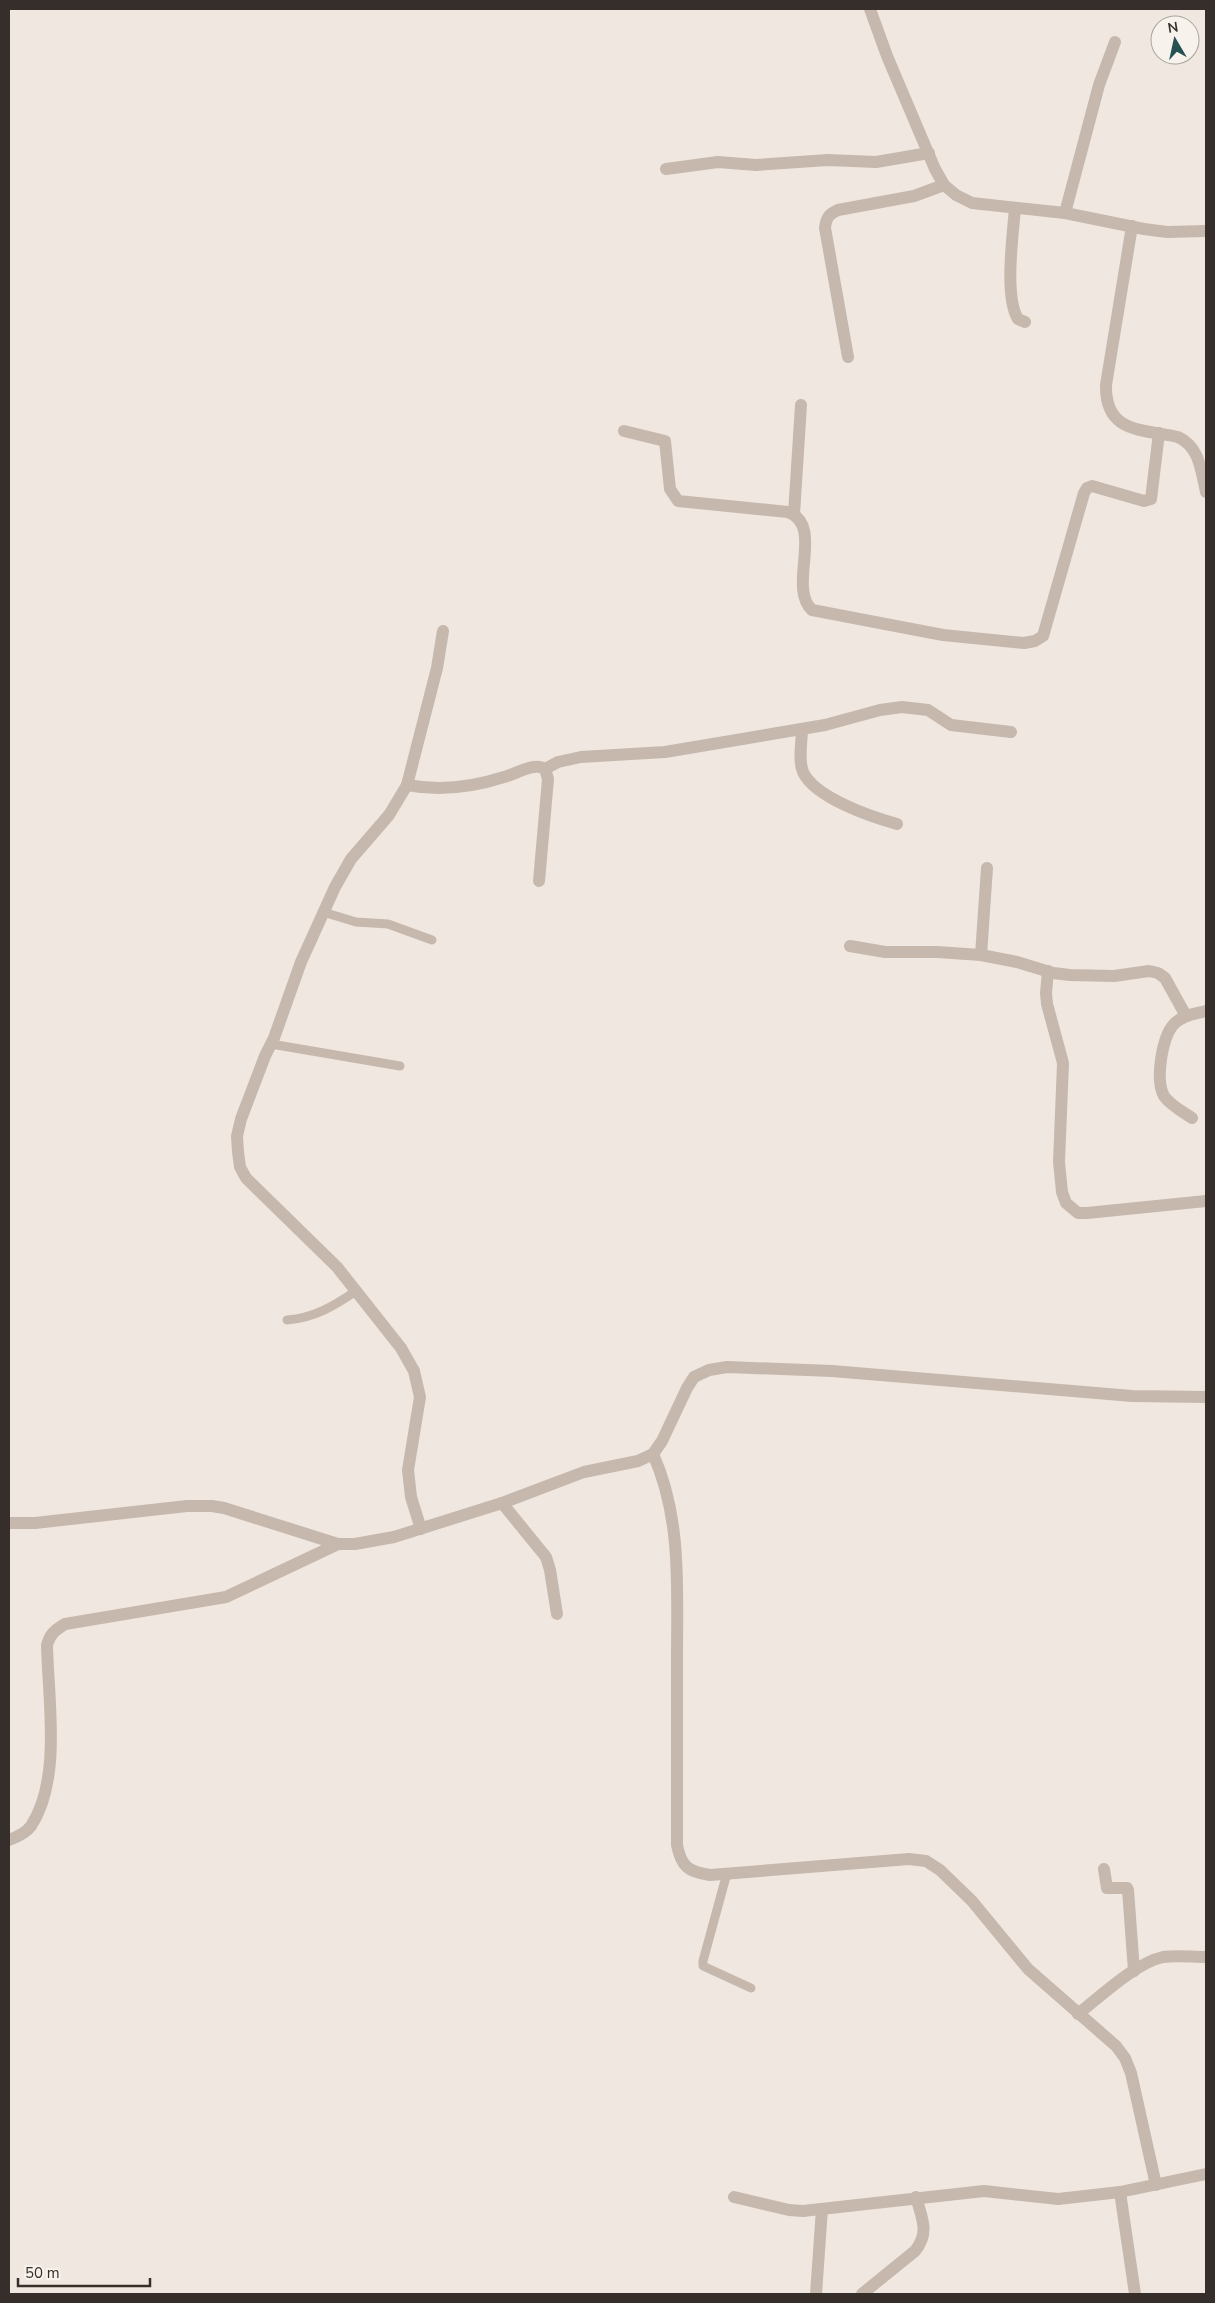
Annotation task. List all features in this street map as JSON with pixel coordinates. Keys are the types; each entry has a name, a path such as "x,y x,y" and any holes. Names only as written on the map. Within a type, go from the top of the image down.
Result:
{"street":[{"path":"870,9 887,56 929,153 944,185 956,195 972,203 1065,214 1167,232 1206,231"},
{"path":"1065,214 1099,85 1114,42"},
{"path":"666,168 718,162 756,165 828,160 876,162 929,153"},
{"path":"848,357 825,228 826,220 830,214 838,210 914,196 944,185"},
{"path":"1015,208 1011,287 1012,303 1018,319 1025,322"},
{"path":"1132,226 1105,400 1110,412 1117,420 1128,426 1186,440 1195,450 1206,492"},
{"path":"794,514 801,405"},
{"path":"624,431 665,441 670,489 678,502 794,514 800,519 804,531 804,594 806,605 812,610 943,635 1024,643 1035,641 1043,636 1087,488 1092,486 1144,501 1151,499 1159,433"},
{"path":"421,1528 411,1497 408,1470 420,1397 414,1371 401,1348 337,1267 246,1178 240,1167 237,1136 241,1120 301,962 323,912 352,859 389,815 407,785 437,668 442,631"},
{"path":"545,769 558,762 581,757 665,752 802,729 902,707 928,710 951,725 1011,732"},
{"path":"802,729 802,767 808,779 836,801 872,817 897,824"},
{"path":"407,785 422,788 460,787 487,782 540,766 545,769 548,779 539,881"},
{"path":"981,956 986,868"},
{"path":"850,946 884,952 937,952 981,956 1017,962 1048,971 1092,976 1114,976 1148,971 1158,973 1165,978 1186,1016"},
{"path":"1048,971 1046,993 1063,1064 1059,1162 1062,1192 1066,1203 1078,1213 1087,1213 1206,1201"},
{"path":"1192,1118 1164,1095 1160,1082 1160,1067 1166,1037 1174,1024 1186,1016 1206,1011"},
{"path":"9,1523 35,1523 187,1506 212,1506 338,1544 355,1544 394,1537 502,1503 584,1472 638,1461 653,1454 662,1441 694,1377 708,1370 727,1367 832,1371 1132,1396 1206,1397"},
{"path":"653,1454 663,1476 674,1525 677,1576 677,1845 680,1859 691,1870 710,1875 909,1859 926,1862 940,1870 972,1901 1028,1969 1116,2046 1125,2058 1131,2073 1156,2186"},
{"path":"502,1503 546,1557 557,1614"},
{"path":"9,1840 24,1833 31,1827 46,1788 50,1739 47,1645 49,1636 56,1629 66,1624 226,1597 338,1544"},
{"path":"1104,1869 1107,1888 1127,1888 1128,1890 1134,1971"},
{"path":"1078,2014 1134,1971 1162,1958 1206,1957"},
{"path":"734,2197 789,2210 822,2209 916,2197 984,2191 1058,2199 1121,2197 1206,2174"},
{"path":"862,2294 915,2251 922,2242 925,2232 916,2197"},
{"path":"1121,2197 1135,2294"},
{"path":"816,2294 822,2209"}],"lane":[{"path":"323,912 356,922 388,924 432,940"},
{"path":"271,1044 400,1066"},
{"path":"287,1320 316,1315 356,1291"},
{"path":"727,1873 703,1962 704,1966 751,1988"}]}
